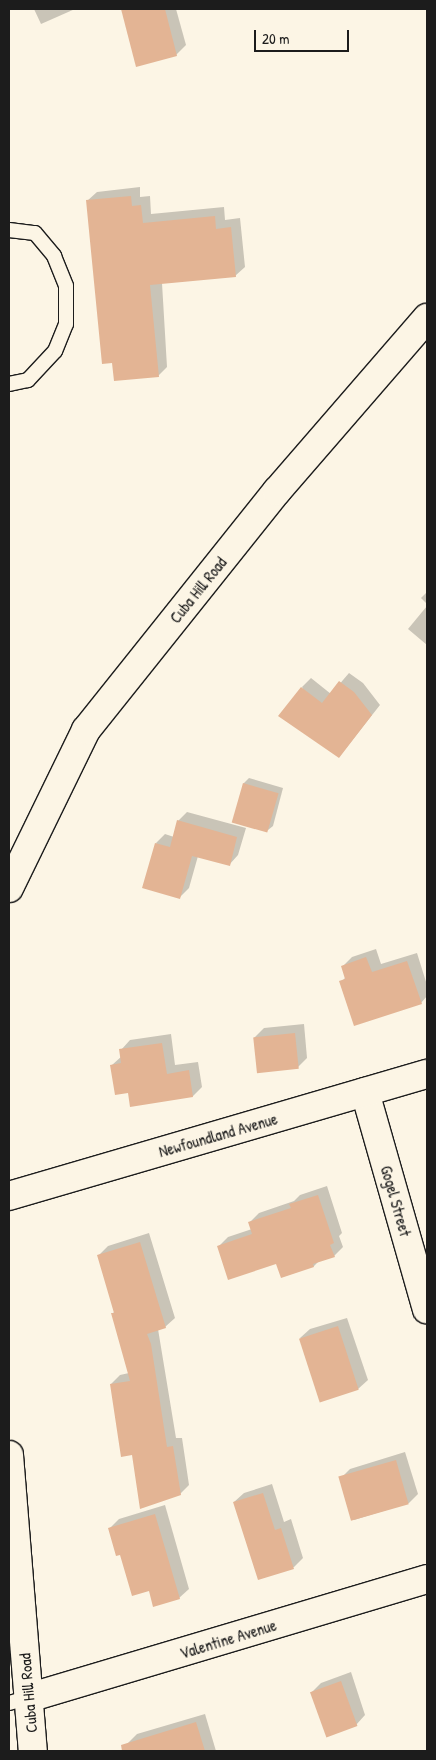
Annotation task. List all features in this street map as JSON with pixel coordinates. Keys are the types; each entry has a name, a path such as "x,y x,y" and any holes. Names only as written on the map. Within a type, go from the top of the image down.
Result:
{"street":[{"name":"Cuba Hill Road","path":"9,888 86,730 277,491 427,318"},
{"name":"Newfoundland Avenue","path":"9,1196 427,1074"},
{"name":"Gogel Street","path":"365,1092 427,1309"},
{"name":"Cuba Hill Road","path":"9,1455 18,1700 33,1751"},
{"name":"Valentine Avenue","path":"18,1700 427,1579"}],"lane":[{"path":"9,230 35,233 54,256 66,286 66,324 55,351 28,380 9,384"}],"building":[{"path":"121,9 165,9 177,56 136,67"},
{"path":"131,196 132,206 141,205 143,223 215,216 216,229 231,227 236,277 150,285 159,377 114,381 112,363 102,364 86,200"},
{"path":"339,681 354,692 372,715 339,758 278,716 301,687 322,703"},
{"path":"243,783 279,793 267,833 232,822"},
{"path":"177,820 237,837 230,866 192,856 180,899 142,888 155,843 170,847"},
{"path":"366,957 372,972 407,961 422,1004 354,1026 339,981 345,979 341,966"},
{"path":"295,1033 299,1069 257,1073 253,1037"},
{"path":"162,1043 167,1074 189,1070 193,1097 130,1107 128,1093 115,1095 110,1065 121,1063 119,1049"},
{"path":"318,1195 334,1243 330,1245 335,1257 313,1264 314,1267 281,1278 276,1264 228,1280 217,1246 252,1234 248,1222 291,1208 289,1204"},
{"path":"140,1242 166,1328 147,1334 151,1344 167,1447 173,1446 181,1495 140,1509 132,1455 121,1457 110,1384 130,1381 111,1313 114,1313 97,1255"},
{"path":"338,1326 359,1390 320,1402 299,1339"},
{"path":"396,1460 409,1504 351,1521 338,1477"},
{"path":"263,1493 275,1530 281,1528 294,1569 258,1580 233,1502"},
{"path":"155,1514 180,1599 153,1607 149,1591 132,1596 120,1555 116,1556 108,1528"},
{"path":"341,1681 357,1726 326,1737 310,1692"},
{"path":"196,1722 205,1751 122,1751 121,1745"}]}
